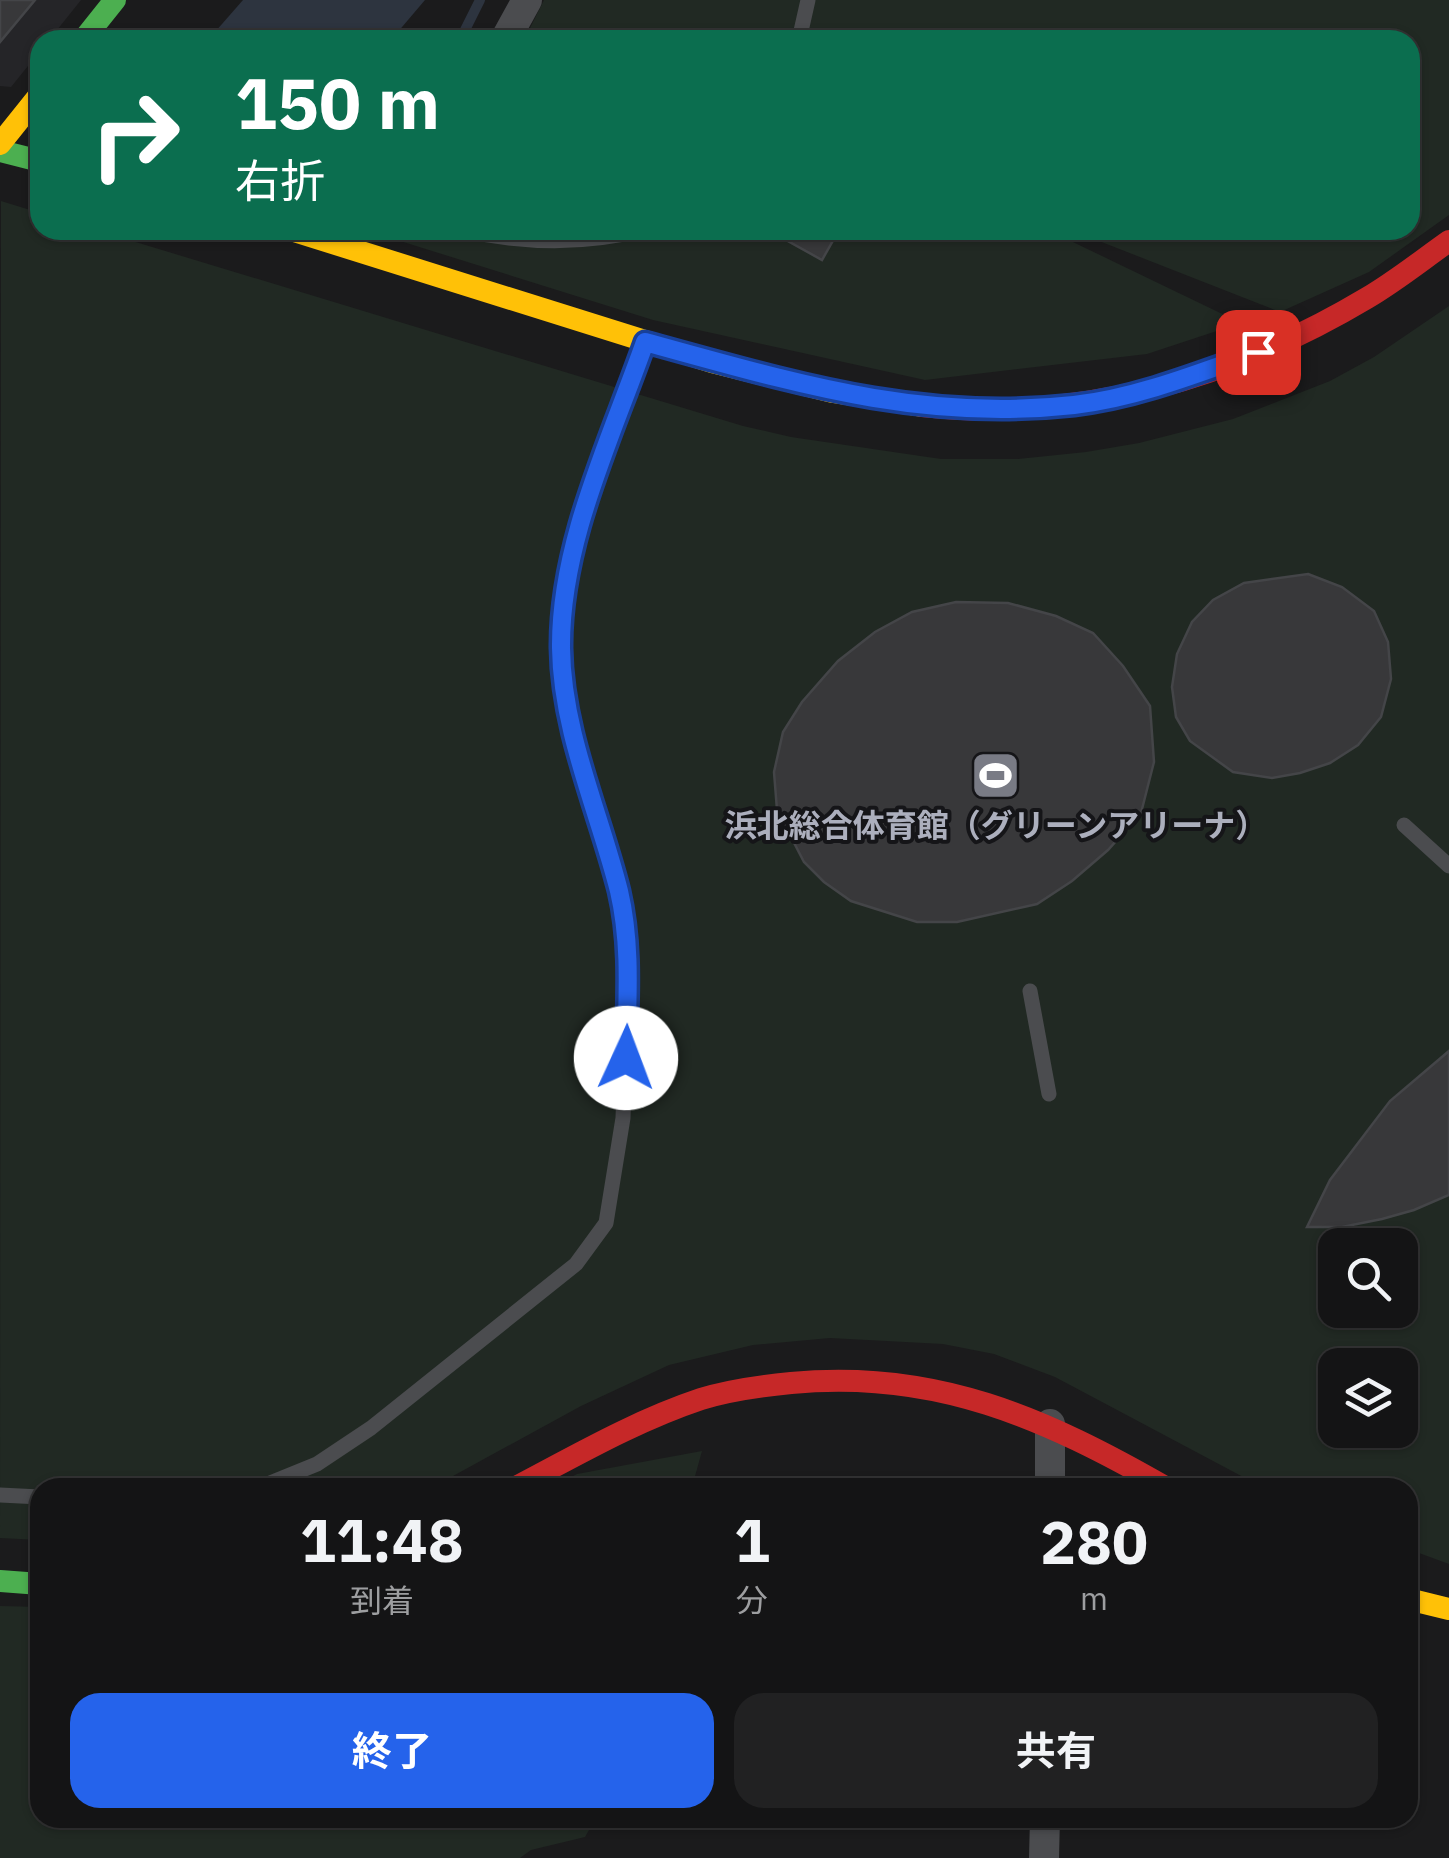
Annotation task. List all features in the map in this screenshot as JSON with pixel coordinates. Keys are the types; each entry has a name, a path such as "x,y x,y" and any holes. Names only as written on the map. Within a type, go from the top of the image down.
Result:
{"street":[{"path":"91,30 115,0"},
{"path":"510,30 527,0"},
{"path":"30,107 0,147 30,158"},
{"path":"349,240 645,342 820,390 897,404 982,410 1076,405 1160,385 1258,352 1367,297 1449,241"},
{"path":"534,1478 703,1398 784,1383 885,1380 928,1385 1003,1405 1050,1424 1149,1478"},
{"path":"1050,1424 1050,1478"},
{"path":"0,1580 30,1583"},
{"path":"1418,1602 1449,1610"},
{"path":"1044,1858 1045,1828"}],"lane":[{"path":"801,30 808,0"},
{"path":"283,1478 317,1464 371,1428 576,1264 606,1223 623,1118 629,945 619,890 574,739 561,648 573,551 645,342"},
{"path":"1404,825 1449,866"},
{"path":"1030,991 1049,1094"},
{"path":"0,1495 30,1496"}],"shaded area":[{"path":"0,0 81,0 57,30 30,30 30,63 11,87 0,86"},
{"path":"243,0 425,0 400,30 217,30"},
{"path":"544,0 1449,0 1449,215 1420,236 1420,30 529,30"},
{"path":"1,201 30,210 30,240 129,240 743,426 941,459 1018,459 1086,452 1233,419 1330,381 1374,357 1449,306 1449,1564 1418,1553 1418,1478 1245,1478 1055,1377 994,1354 943,1344 830,1338 753,1345 669,1365 581,1406 449,1478 30,1478 30,1540 0,1538"},
{"path":"397,240 1069,240 1241,323 1147,354 925,380 653,320"},
{"path":"1096,240 1414,240 1369,272 1280,312"},
{"path":"702,1451 694,1478 569,1478"},
{"path":"0,1606 30,1607 30,1828 590,1828 585,1837 531,1850 520,1858 0,1858"}],"building":[{"path":"0,0 35,0 0,42"},
{"path":"786,240 833,240 822,260"},
{"path":"1308,574 1342,587 1374,611 1388,642 1391,679 1381,717 1358,745 1330,763 1272,778 1233,772 1190,741 1176,717 1172,687 1177,654 1192,622 1213,600 1244,583"},
{"path":"956,602 1008,603 1056,616 1093,633 1123,666 1150,706 1154,762 1141,813 1108,850 1072,881 1037,904 957,922 917,922 851,901 804,862 777,810 774,772 783,732 802,702 838,661 875,632 912,612"},
{"path":"1449,1051 1449,1195 1382,1219 1342,1227 1307,1227 1330,1180 1390,1101"}],"waterway":[{"path":"465,30 480,0"}],"traffic: fast":[{"path":"91,30 115,0"},
{"path":"0,151 30,158"},
{"path":"0,1581 30,1583"}],"traffic: slow":[{"path":"0,144 30,106"},
{"path":"323,240 712,362 833,392 922,406"},
{"path":"1418,1601 1449,1609"}],"traffic: jam":[{"path":"922,406 1039,408 1153,388 1209,372 1316,326 1378,291 1449,241"},
{"path":"533,1478 629,1428 701,1399 791,1383 843,1381 893,1384 987,1404 1077,1440 1149,1478"}],"place":[{"name":"浜北総合体育館（グリーンアリーナ）","path":"996,775"}],"route":[{"path":"626,1058 629,945 619,890 574,739 561,648 573,551 645,342 820,390 897,404 982,410 1076,405 1160,385 1258,352"}]}
